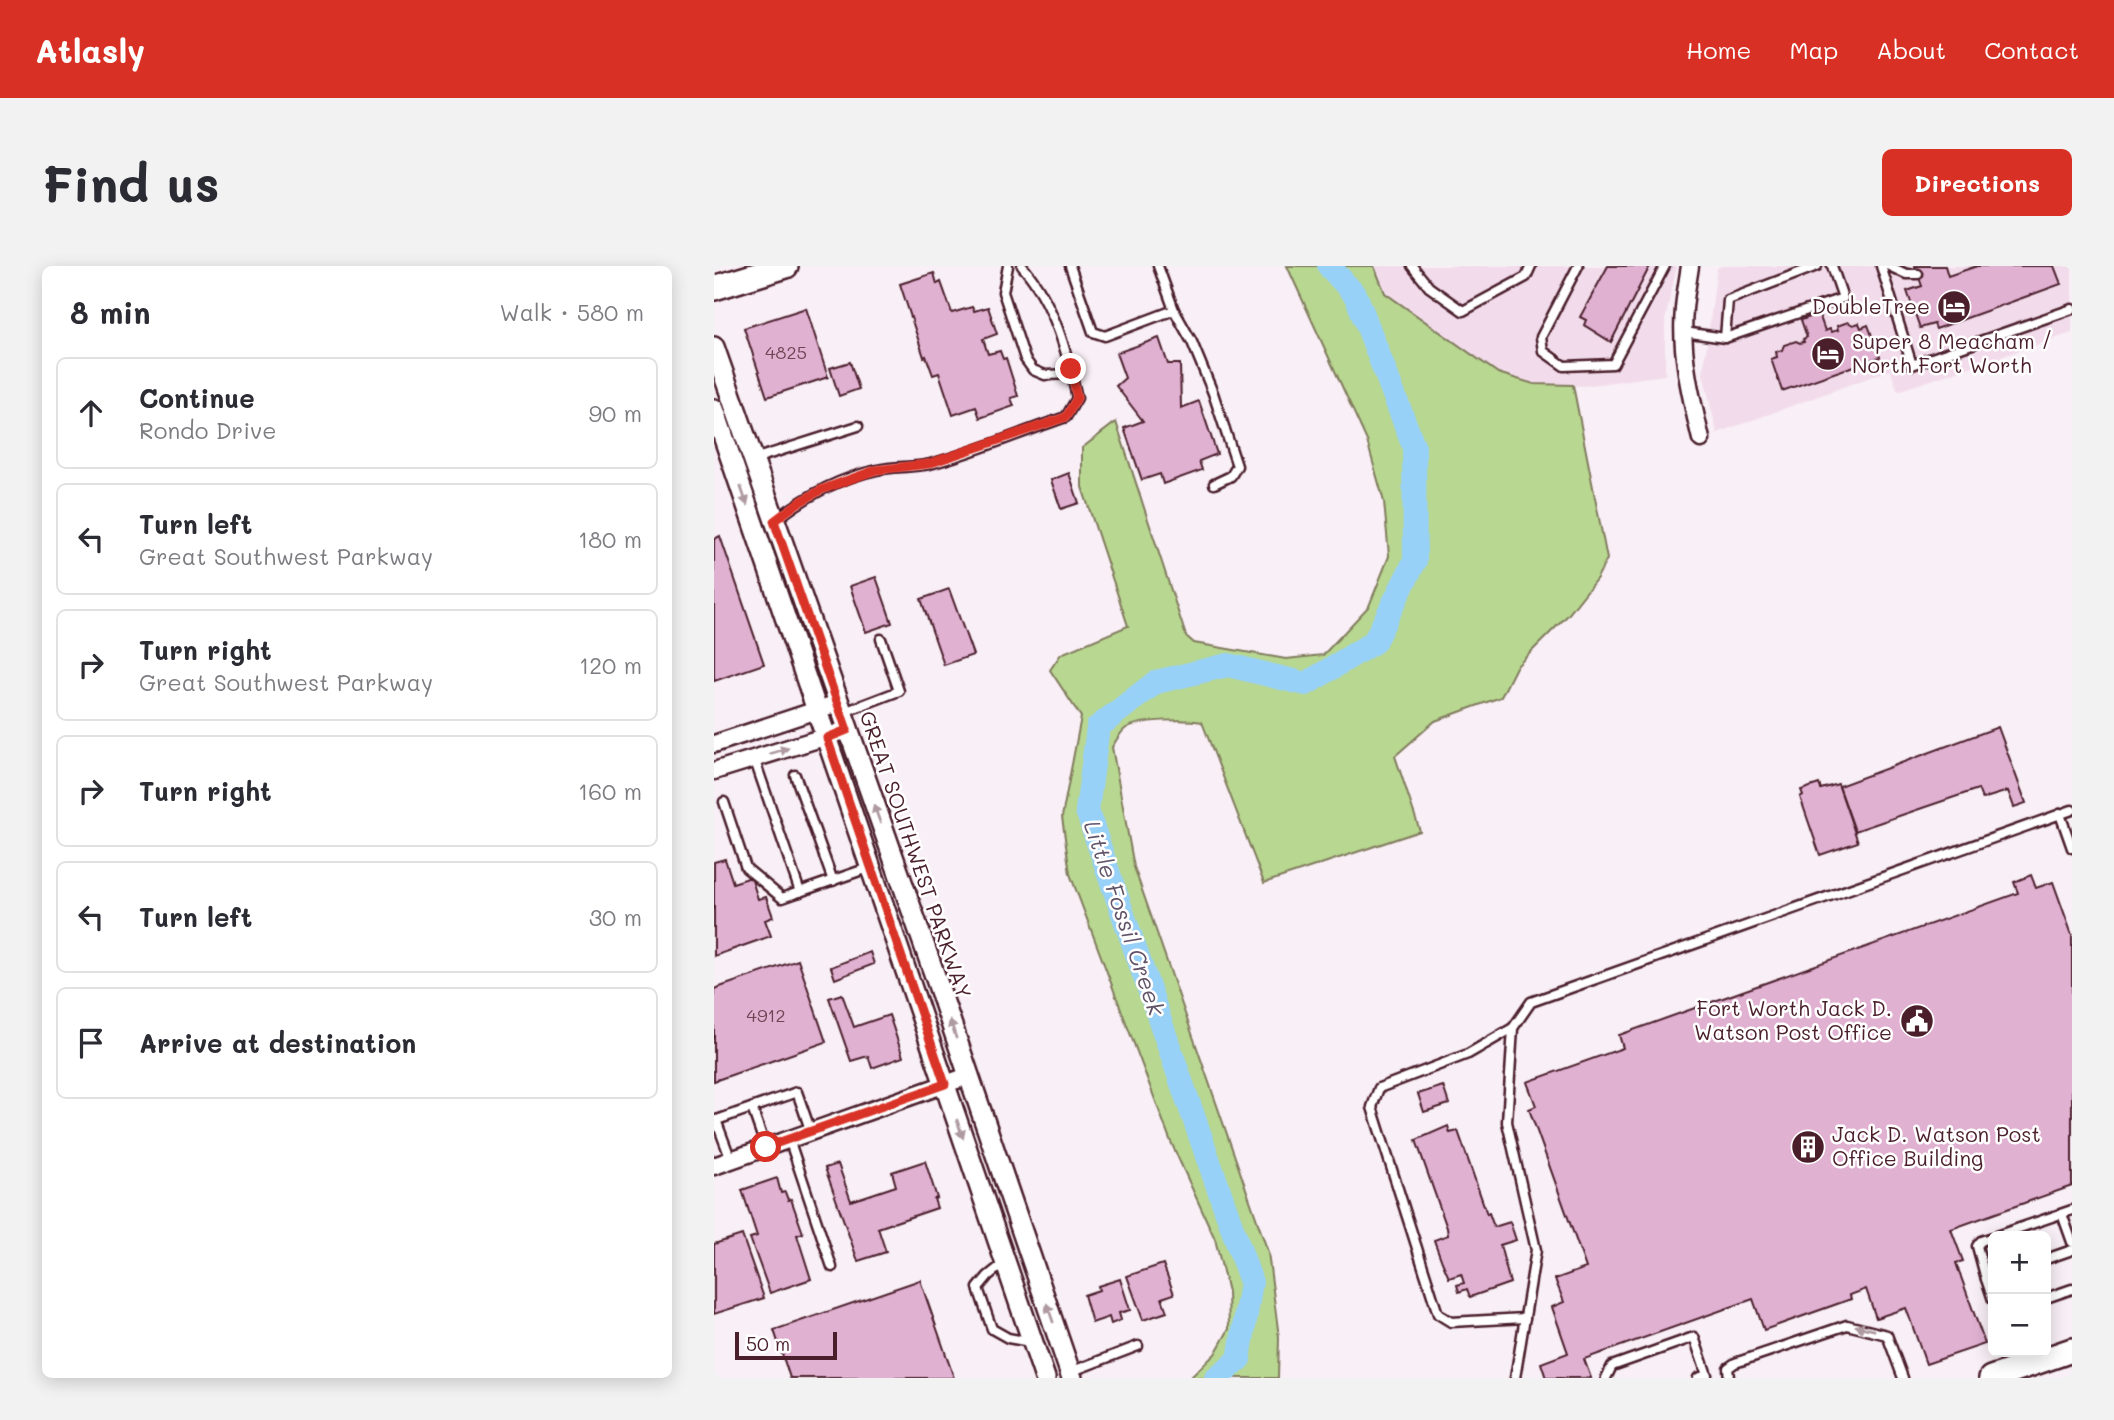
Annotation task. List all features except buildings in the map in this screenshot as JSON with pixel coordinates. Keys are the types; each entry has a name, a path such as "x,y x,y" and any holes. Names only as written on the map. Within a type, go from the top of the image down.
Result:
{"main road":[{"path":"714,288 786,266"},
{"path":"1991,1378 2072,1350"}],"street":[{"path":"1690,266 1683,311 1684,332 1690,394 1701,439"},
{"name":"GREAT SOUTHWEST PARKWAY","path":"714,347 1071,1375"},
{"path":"714,409 1045,1378"},
{"path":"714,744 818,710 842,715 827,738 714,771"},
{"path":"714,1166 968,1076"}],"lane":[{"path":"1007,266 1003,292 1025,359 1033,370 1045,375 1072,374"},
{"path":"774,521 821,490 876,470 928,464 1066,417 1077,398 1072,374 1055,322 1035,281 1022,266"},
{"path":"1070,266 1093,332 1105,336 1174,310"},
{"path":"1158,266 1174,310 1198,355 1237,466 1231,476 1214,484"},
{"path":"1412,266 1429,287 1463,311 1526,277 1531,266"},
{"path":"1578,266 1542,337 1543,351 1564,366 1613,364 1665,266"},
{"path":"1725,338 1728,300 1817,266"},
{"path":"1684,332 1725,338 1843,298 1832,266"},
{"path":"1881,266 1912,365 2072,309"},
{"path":"1889,266 1906,274 1918,274"},
{"path":"754,459 858,426"},
{"path":"842,715 899,691 881,639"},
{"path":"754,758 800,892"},
{"path":"795,775 833,881"},
{"path":"724,802 747,868 782,898 871,867"},
{"path":"1525,1318 1451,1322 1438,1314 1372,1107 1378,1088 1468,1054 1513,1028 1531,1002 2072,810"},
{"path":"2060,814 2072,848"},
{"path":"1513,1028 1507,1122 1535,1250 1515,1378"},
{"path":"731,1160 715,1121 797,1093 811,1132"},
{"path":"752,1108 766,1147"},
{"path":"789,1139 832,1267"},
{"path":"2012,1231 2072,1210"},
{"path":"2062,1214 2072,1242"},
{"path":"1988,1239 1977,1246 1988,1272"},
{"path":"2051,1257 2072,1250"},
{"path":"1006,1262 978,1288 992,1329 1008,1338 1033,1342"},
{"path":"2051,1296 2072,1289"},
{"path":"1729,1378 1728,1368 1735,1363 1847,1325 1887,1335 1901,1378"},
{"path":"1606,1378 1612,1366 1694,1337 1707,1375 1699,1378"},
{"path":"1071,1375 1138,1346"}],"shaded area":[{"path":"1374,266 1677,266 1665,320 1665,375 1584,386 1534,384 1498,373 1385,293"},
{"path":"2072,266 2072,333 1898,391 1890,370 1717,433 1703,373 1717,268"}],"green space":[{"path":"1287,266 1374,266 1385,293 1498,373 1534,384 1573,385 1607,559 1597,578 1568,615 1516,667 1501,697 1435,721 1395,756 1420,831 1264,883 1202,722 1185,720 1140,723 1123,731 1112,747 1134,867 1268,1252 1279,1337 1278,1378 1190,1378 1215,1354 1229,1329 1228,1292 1215,1239 1171,1142 1070,874 1062,817 1081,717 1050,670 1061,654 1128,626 1082,487 1082,448 1116,422 1186,636 1194,643 1286,659 1323,655 1369,606 1389,556 1384,502 1367,441"}],"waterway":[{"name":"Little Fossil Creek","path":"1216,1378 1239,1360 1251,1282 1087,811 1098,727 1156,682 1228,665 1306,684 1374,642 1415,561 1414,447 1356,296 1329,266"}],"place":[{"name":"DoubleTree","path":"1954,307"},
{"name":"Super 8 Meacham / North Fort Worth","path":"1828,354"},
{"name":"Fort Worth Jack D. Watson Post Office","path":"1917,1021"},
{"name":"Jack D. Watson Post Office Building","path":"1808,1147"}],"route":[{"path":"766,1147 945,1084 827,738 847,730 774,521 821,490 876,470 928,464 1066,417 1077,398 1071,369"}]}
